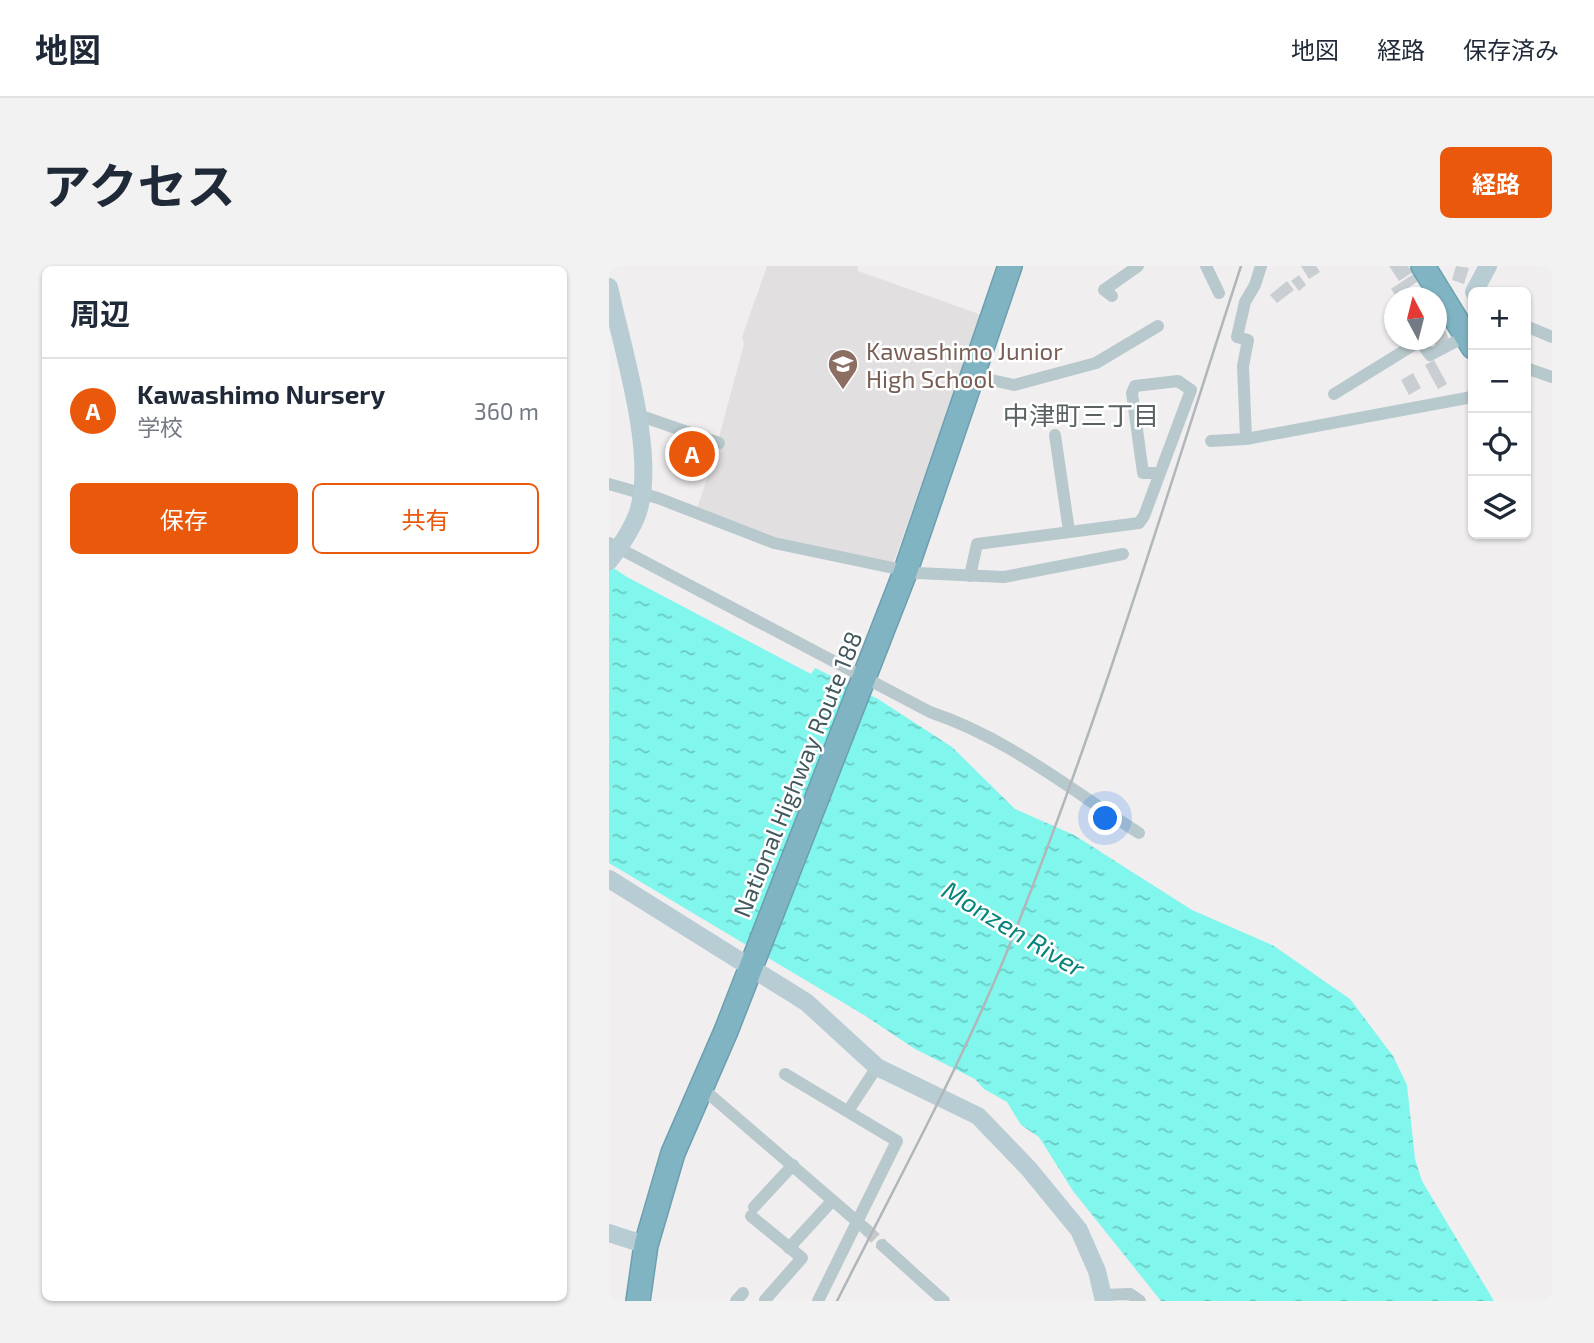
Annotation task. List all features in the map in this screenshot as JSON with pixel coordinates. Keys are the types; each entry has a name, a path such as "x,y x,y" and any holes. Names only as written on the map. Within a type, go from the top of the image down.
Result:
{"highway":[{"name":"National Highway Route 188","path":"638,1301 646,1245 673,1153 702,1088 906,570 1010,266"},
{"path":"1423,266 1468,339"}],"street":[{"path":"1112,296 1104,290 1138,266"},
{"path":"1206,266 1219,293"},
{"path":"1246,439 1243,366 1248,340 1237,337 1245,302 1255,285 1261,266"},
{"path":"1476,287 1488,266"},
{"path":"609,287 638,420 644,467 642,494 636,516 611,550 861,682 1001,741 1139,833"},
{"path":"1453,313 1468,297"},
{"path":"973,376 1014,385 1085,366 1106,359 1114,351 1158,326"},
{"path":"1531,328 1552,337"},
{"path":"1334,394 1420,341 1430,355 1468,343"},
{"path":"1531,370 1552,377"},
{"path":"970,576 977,544 1139,523 1191,390 1178,381 1135,386 1132,393 1143,473 1158,473"},
{"path":"1211,441 1246,439 1468,398"},
{"path":"638,420 647,418 719,443"},
{"path":"1055,435 1069,531"},
{"path":"609,484 774,543 906,570 1003,577 1123,554"},
{"path":"609,879 752,961 806,1002 877,1067 963,1107 996,1133 1079,1230 1094,1262 1104,1298 1130,1294 1140,1301"},
{"path":"848,1111 877,1067"},
{"path":"785,1074 897,1141 818,1301"},
{"path":"702,1088 867,1230"},
{"path":"765,1300 802,1258 752,1212 793,1165"},
{"path":"789,1248 832,1201"},
{"path":"609,1233 646,1245"},
{"path":"882,1245 944,1301"}],"shaded area":[{"name":"Kawashimo Junior High School","path":"767,266 858,266 858,271 982,315 893,564 780,540 697,508 721,439 719,437 744,344 742,337"}],"water":[{"name":"Monzen River","path":"609,565 811,674 815,668 878,699 952,747 1015,809 1074,835 1192,910 1274,946 1350,999 1393,1056 1407,1085 1415,1159 1422,1181 1494,1301 1161,1301 1073,1191 1039,1137 1021,1125 1007,1102 984,1089 975,1079 915,1049 864,1015 609,863"}],"building":[{"path":"1301,266 1316,266 1320,272 1309,279"},
{"path":"1389,266 1408,266 1413,272 1399,281"},
{"path":"1456,266 1469,268 1464,284 1452,280"},
{"path":"1415,273 1420,280 1410,287 1394,287"},
{"path":"1299,275 1306,285 1299,291 1291,281"},
{"path":"1287,281 1294,290 1277,303 1270,295"},
{"path":"1434,360 1447,384 1438,389 1425,365"},
{"path":"1413,373 1421,388 1409,395 1401,380"}],"tunnel":[{"path":"867,1230 882,1245"}],"railway":[{"path":"837,1301 925,1129 1006,954 1101,698 1241,266"}],"place":[{"name":"Kawashimo Junior High School","path":"843,391"},
{"name":"Kawashimo Nursery","path":"692,454"}],"district":[{"name":"中津町三丁目","path":"1081,414"}]}
